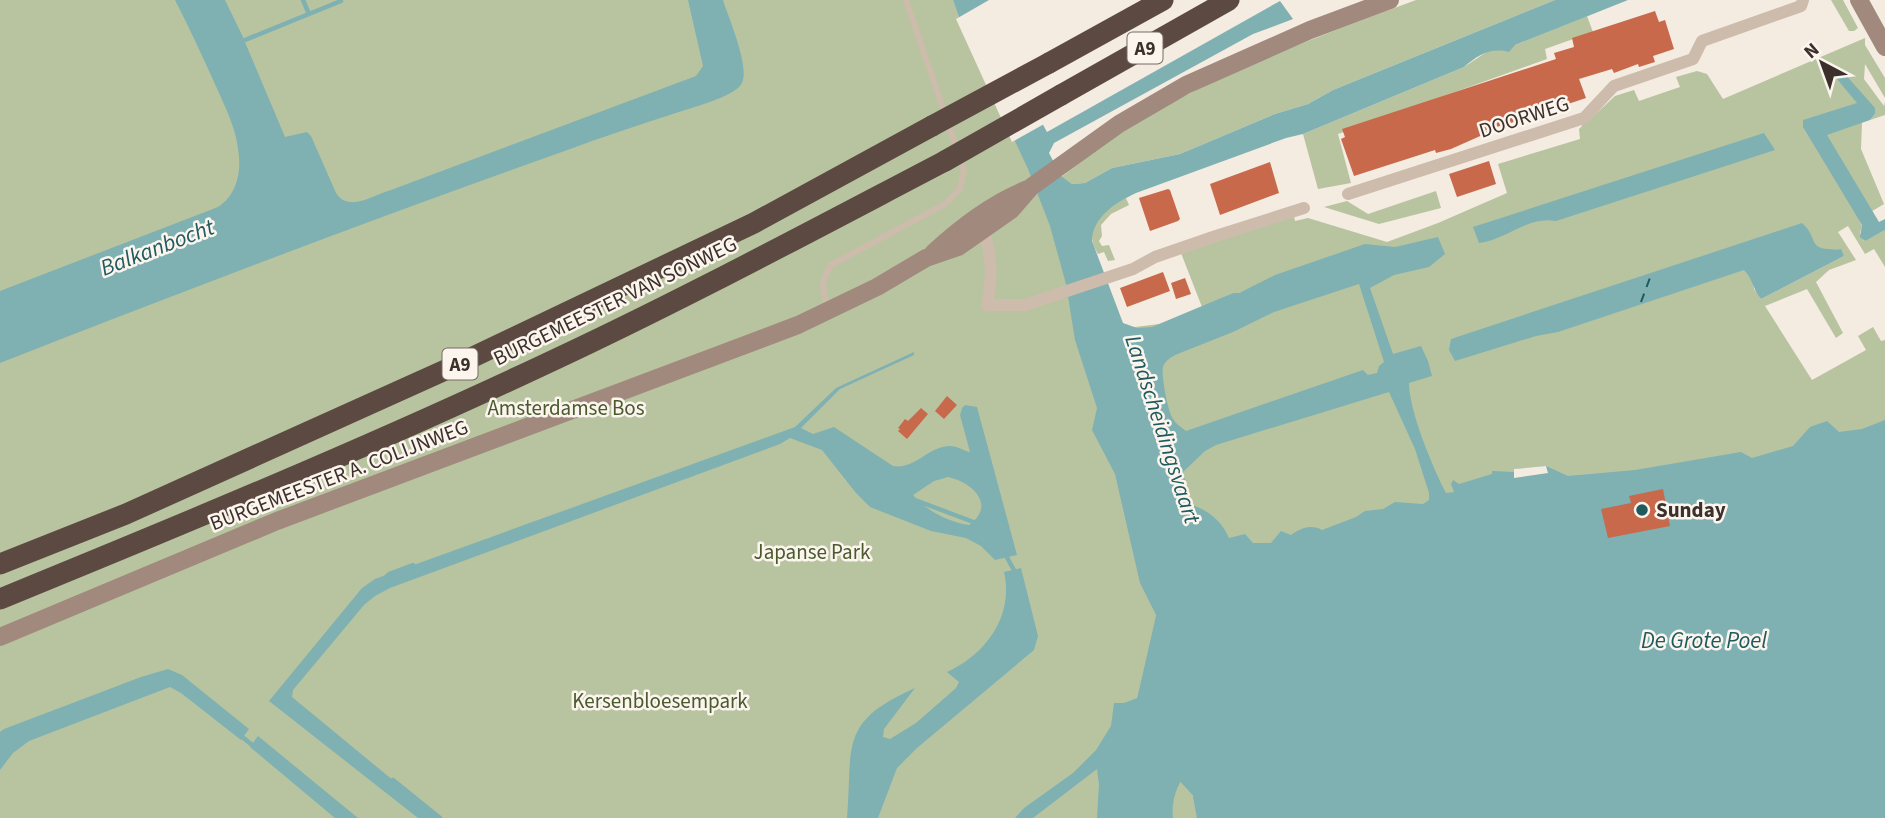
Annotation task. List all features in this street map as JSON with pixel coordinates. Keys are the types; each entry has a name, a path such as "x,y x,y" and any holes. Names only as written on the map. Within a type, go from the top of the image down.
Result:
{"highway":[{"name":"BURGEMEESTER VAN SONWEG","path":"0,564 126,514 465,361 754,223 1163,0"},
{"name":"BURGEMEESTER VAN SONWEG","path":"0,599 204,516 539,367 740,269 945,161 1229,0"}],"street":[{"name":"BURGEMEESTER A. COLIJNWEG","path":"0,636 277,522 777,333 829,310 877,287 926,258 951,236 981,224 1004,199 1031,187 1119,124 1186,85 1252,54 1390,0"},
{"name":"DOORWEG","path":"1348,194 1584,118 1614,86 1693,59 1702,41 1801,6 1803,0"},
{"path":"1859,0 1885,47"},
{"path":"981,224 989,250 992,278 987,305 1025,305 1120,274 1155,257 1304,208"}],"lane":[{"path":"829,310 822,278 831,265 945,204 960,189 964,170 906,0"}],"green space":[{"name":"Amsterdamse Bos","path":"0,0 953,0 1044,192 1068,256 1127,328 1167,323 1376,246 1289,272 1202,307 1181,253 1294,216 1295,221 1308,218 1387,242 1507,193 1498,164 1580,139 1581,123 1587,122 1615,96 1634,90 1639,101 1680,87 1676,77 1697,71 1707,74 1723,99 1865,38 1865,45 1885,78 1885,98 1865,64 1864,79 1884,106 1885,102 1885,115 1870,120 1875,114 1863,96 1861,149 1884,204 1859,219 1862,226 1860,233 1864,241 1885,230 1885,267 1874,249 1865,254 1848,226 1838,232 1856,260 1829,270 1816,282 1843,333 1836,338 1807,289 1765,306 1812,380 1866,350 1858,336 1873,327 1881,341 1885,340 1885,818 0,818","holes":["1840,249 1844,256 1761,299 1754,289 1753,282 1820,250"]},
{"path":"1416,0 1555,0 1333,90 1308,104 1275,114 1180,154 1112,168 1085,183 1072,184 1061,177 1135,123 1203,87 1308,41"},
{"path":"1831,0 1843,0 1858,28 1849,31"},
{"path":"1587,16 1593,32 1545,49 1547,59 1338,134 1351,183 1318,189 1303,134 1464,67 1488,51 1515,45"},
{"path":"1436,191 1441,208 1379,224 1324,207 1347,201 1368,214"},
{"path":"1126,198 1129,205 1111,214 1101,225 1102,236 1099,241 1102,246 1109,245 1115,260 1108,261 1104,252 1098,254 1096,250 1092,239 1093,231 1104,214"}],"water":[{"name":"Balkanbocht","path":"175,0 225,0 285,137 307,132 311,136 336,193 348,202 362,201 696,76 703,66 688,0 723,0 742,57 743,79 735,90 713,101 592,141 421,203 0,363 0,291 218,207 234,189 239,157 233,128"},
{"name":"De Grote Poel","path":"953,0 1002,0 1035,110 1047,132 1280,1 1293,19 1253,34 1054,143 1049,153 1061,176 1072,184 1085,183 1112,168 1180,154 1275,114 1308,104 1333,90 1555,0 1628,0 1515,45 1509,52 1485,53 1464,67 1303,134 1136,193 1107,211 1096,225 1092,241 1123,323 1137,328 1152,327 1233,293 1239,293 1275,275 1365,244 1395,247 1438,237 1445,254 1429,267 1394,275 1370,288 1393,354 1421,346 1428,361 1432,376 1409,383 1410,395 1423,439 1446,493 1454,492 1451,484 1453,480 1459,484 1492,474 1492,471 1514,472 1514,469 1546,466 1568,476 1635,470 1741,452 1752,458 1793,446 1810,427 1827,421 1839,432 1862,429 1885,420 1885,818 1197,818 1193,797 1199,785 1193,777 1185,775 1175,795 1173,818 1097,818 1097,769 1033,818 1015,818 1024,808 1073,773 1096,750 1111,726 1114,703 1124,703 1150,690 1163,648 1162,627 1140,583 1115,474 1092,430 1097,408 1075,340 1066,284 1050,226 1028,169 967,38","holes":["1359,284 1384,362 1377,373 1368,375 1363,370 1186,431 1174,421 1167,402 1163,367 1175,355 1274,312","1389,392 1415,449 1429,493 1429,500 1423,504 1395,502 1383,509 1365,511 1322,530 1306,528 1291,535 1281,531 1271,543 1253,543 1245,534 1229,538 1222,525 1212,516 1187,503 1182,490 1186,484 1183,472 1205,451 1216,445"]},
{"path":"1844,73 1875,108 1875,114 1870,120 1827,135 1879,222 1885,219 1885,230 1865,241 1860,237 1862,225 1803,127 1803,120 1857,103 1837,79"},
{"path":"1764,133 1775,150 1556,221 1545,220 1526,225 1489,241 1479,243 1473,227"},
{"path":"1802,223 1817,246 1841,249 1844,256 1761,299 1744,270 1558,332 1536,336 1455,361 1449,350 1451,339"},
{"path":"914,352 914,355 840,389 801,428 813,434 834,427 893,466 908,465 942,447 953,446 970,452 960,415 965,405 977,407 1017,555 995,560 981,546 966,538 931,531 870,507 822,450 790,438 780,444 390,588 364,605 293,690 292,697 442,818 418,818 269,701 362,588 375,579 795,427 836,388","holes":["948,477 973,489 981,502 981,510 969,525 938,515 913,495 934,481"]},
{"path":"1021,568 1038,636 1034,650 917,748 897,768 878,818 847,818 851,754 861,725 890,700 915,688 884,729 883,737 890,739 916,723 956,688 959,682 947,672 974,655 994,632 1005,604 1004,572"},
{"path":"168,669 182,675 249,729 241,740 170,687 29,741 13,753 0,770 0,732 4,729"},
{"path":"258,736 358,818 335,818 250,747"}],"pier":[{"path":"989,0 1005,0 1021,61 1046,123 1012,142 956,19"},
{"path":"1546,466 1548,473 1514,478 1514,469"}],"building":[{"path":"1655,11 1659,22 1665,20 1674,49 1653,56 1655,62 1639,67 1638,64 1614,73 1612,69 1579,79 1586,98 1486,130 1487,133 1451,149 1436,153 1435,150 1354,176 1341,139 1345,137 1342,129 1556,59 1554,53 1574,47 1572,38"},
{"path":"1489,161 1496,184 1457,197 1449,174"},
{"path":"1270,162 1279,193 1220,215 1210,184"},
{"path":"1168,189 1180,219 1150,231 1139,198"},
{"path":"1163,272 1170,291 1127,307 1120,288"},
{"path":"1185,278 1191,294 1176,299 1171,283"},
{"path":"947,396 957,405 944,419 935,411"},
{"path":"921,408 928,414 907,439 898,428 905,419 908,421"},
{"path":"1663,489 1670,526 1608,538 1601,509 1631,503 1629,496"}],"waterway":[{"path":"303,0 309,14"},
{"path":"245,40 341,1"},
{"path":"915,500 976,523"},
{"path":"1004,552 1015,572"},
{"path":"384,579 389,574 413,565"},
{"name":"Landscheidingsvaart","path":"1142,713 1166,608"},
{"path":"241,736 256,748"},
{"path":"1172,761 1225,818"},
{"path":"393,780 440,818"}],"ferry route":[{"path":"1641,302 1651,275"}],"place":[{"name":"Sunday","path":"1642,510"}],"park label":[{"name":"Japanse Park","path":"812,552"},
{"name":"Kersenbloesempark","path":"660,701"}]}
